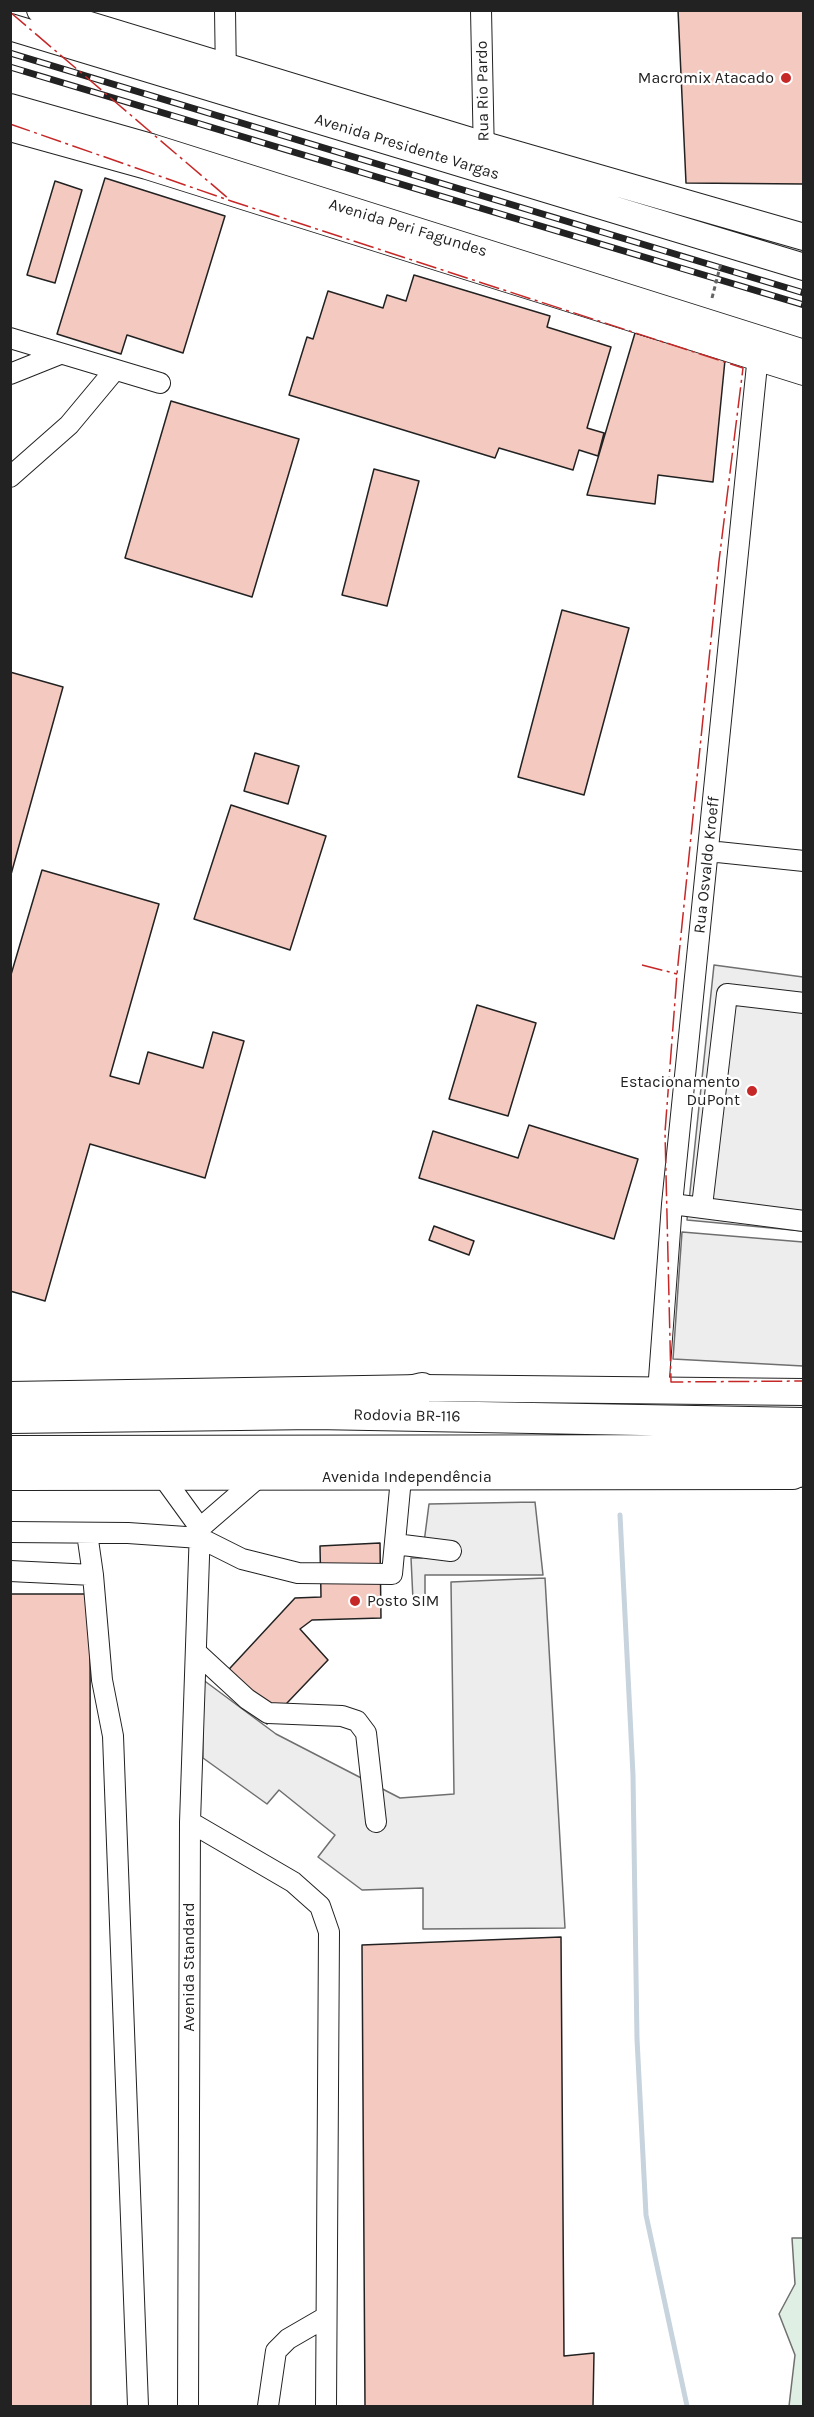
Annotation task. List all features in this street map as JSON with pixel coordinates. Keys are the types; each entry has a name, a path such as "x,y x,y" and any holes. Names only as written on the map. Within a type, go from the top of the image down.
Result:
{"highway":[{"path":"315,1414 422,1388"},
{"name":"Rodovia BR-116","path":"10,1418 315,1414 804,1423"},
{"path":"716,1450 804,1474"},
{"name":"Rodovia BR-116","path":"10,1451 804,1450"}],"main road":[{"name":"Avenida Presidente Vargas","path":"40,10 226,80 484,171 804,267"},
{"name":"Avenida Presidente Vargas","path":"10,27 484,145 804,237"},
{"name":"Avenida Peri Fagundes","path":"10,107 149,157 759,349 804,372"},
{"name":"Avenida Peri Fagundes","path":"10,128 149,157"},
{"name":"Avenida Peri Fagundes","path":"759,349 804,353"},
{"name":"Rodovia BR-116","path":"10,1395 422,1388 804,1392"},
{"name":"Avenida Independência","path":"10,1477 401,1478 804,1474"}],"street":[{"path":"225,10 226,80"},
{"name":"Rua Rio Pardo","path":"481,10 484,171"},
{"path":"10,338 160,383"},
{"name":"Rua Osvaldo Kroeff","path":"658,1392 672,1204 759,349"},
{"path":"10,374 60,354"},
{"path":"10,477 69,425 114,371"},
{"path":"708,851 804,861"},
{"path":"702,1206 727,994 804,1003"},
{"path":"672,1204 702,1206 804,1221"},
{"path":"163,1477 200,1533 242,1559 298,1573 392,1574 401,1478"},
{"path":"10,1532 200,1533 259,1478"},
{"path":"87,1533 102,1680 113,1736 138,2406"},
{"name":"Avenida Standard","path":"188,2406 190,1821 200,1533"},
{"path":"395,1544 451,1551"},
{"path":"10,1571 93,1575"},
{"path":"196,1652 247,1699 268,1713 342,1716 357,1721 366,1733 376,1822"},
{"path":"190,1821 293,1882 320,1906 329,1932 326,2406"},
{"path":"268,2406 276,2351 288,2339 326,2317"}],"path":[{"path":"712,298 722,263"}],"green space":[{"path":"792,2238 803,2238 803,2406 789,2406 795,2355 779,2314 795,2284"}],"shaded area":[{"name":"Estacionamento DuPont","path":"714,965 803,977 803,1231 687,1220"},
{"path":"682,1232 803,1242 803,1366 673,1359"},
{"path":"535,1502 543,1575 425,1575 425,1598 413,1600 411,1558 422,1558 429,1504"},
{"path":"545,1578 565,1928 423,1929 423,1888 362,1890 318,1857 335,1835 279,1790 267,1804 203,1758 202,1679 276,1734 400,1798 454,1794 451,1582"}],"building":[{"path":"678,10 804,10 804,184 686,183"},
{"path":"105,178 225,216 183,353 127,335 121,354 57,334"},
{"path":"55,181 82,190 55,283 27,275"},
{"path":"414,275 550,316 547,327 611,347 587,428 604,433 598,456 579,450 573,470 499,448 495,458 289,395 307,337 313,339 328,291 383,308 387,295 406,301"},
{"path":"635,333 725,360 713,482 658,475 655,504 587,495"},
{"path":"171,401 299,439 252,597 125,558"},
{"path":"374,469 419,481 387,606 342,595"},
{"path":"562,610 629,628 584,795 518,777"},
{"path":"10,672 63,687 10,878"},
{"path":"255,753 299,766 288,804 244,791"},
{"path":"231,805 326,836 290,950 194,919"},
{"path":"42,870 159,904 110,1076 139,1084 148,1052 203,1068 213,1032 244,1041 205,1178 90,1144 45,1301 10,1291 10,978"},
{"path":"477,1005 536,1023 508,1116 449,1099"},
{"path":"529,1125 638,1159 614,1239 419,1178 433,1131 518,1158"},
{"path":"434,1226 474,1241 469,1255 429,1240"},
{"path":"380,1543 381,1618 312,1620 300,1629 328,1660 267,1724 219,1680 295,1598 321,1597 320,1546"},
{"path":"10,1594 90,1594 91,2406 11,2406"},
{"path":"561,1937 564,2356 594,2353 593,2406 365,2406 362,1945"}],"waterway":[{"path":"620,1515 633,1775 637,2039 646,2215 687,2406"}],"railway":[{"path":"10,53 804,293"},
{"path":"10,67 804,305"}],"power":[{"path":"10,12 229,199"},
{"path":"10,124 231,201 743,368 719,561 677,974 665,1132 671,1382 804,1381"},
{"path":"642,965 677,974"}],"place":[{"name":"Macromix Atacado","path":"786,78"},
{"name":"Estacionamento DuPont","path":"752,1091"},
{"name":"Posto SIM","path":"355,1601"}]}
